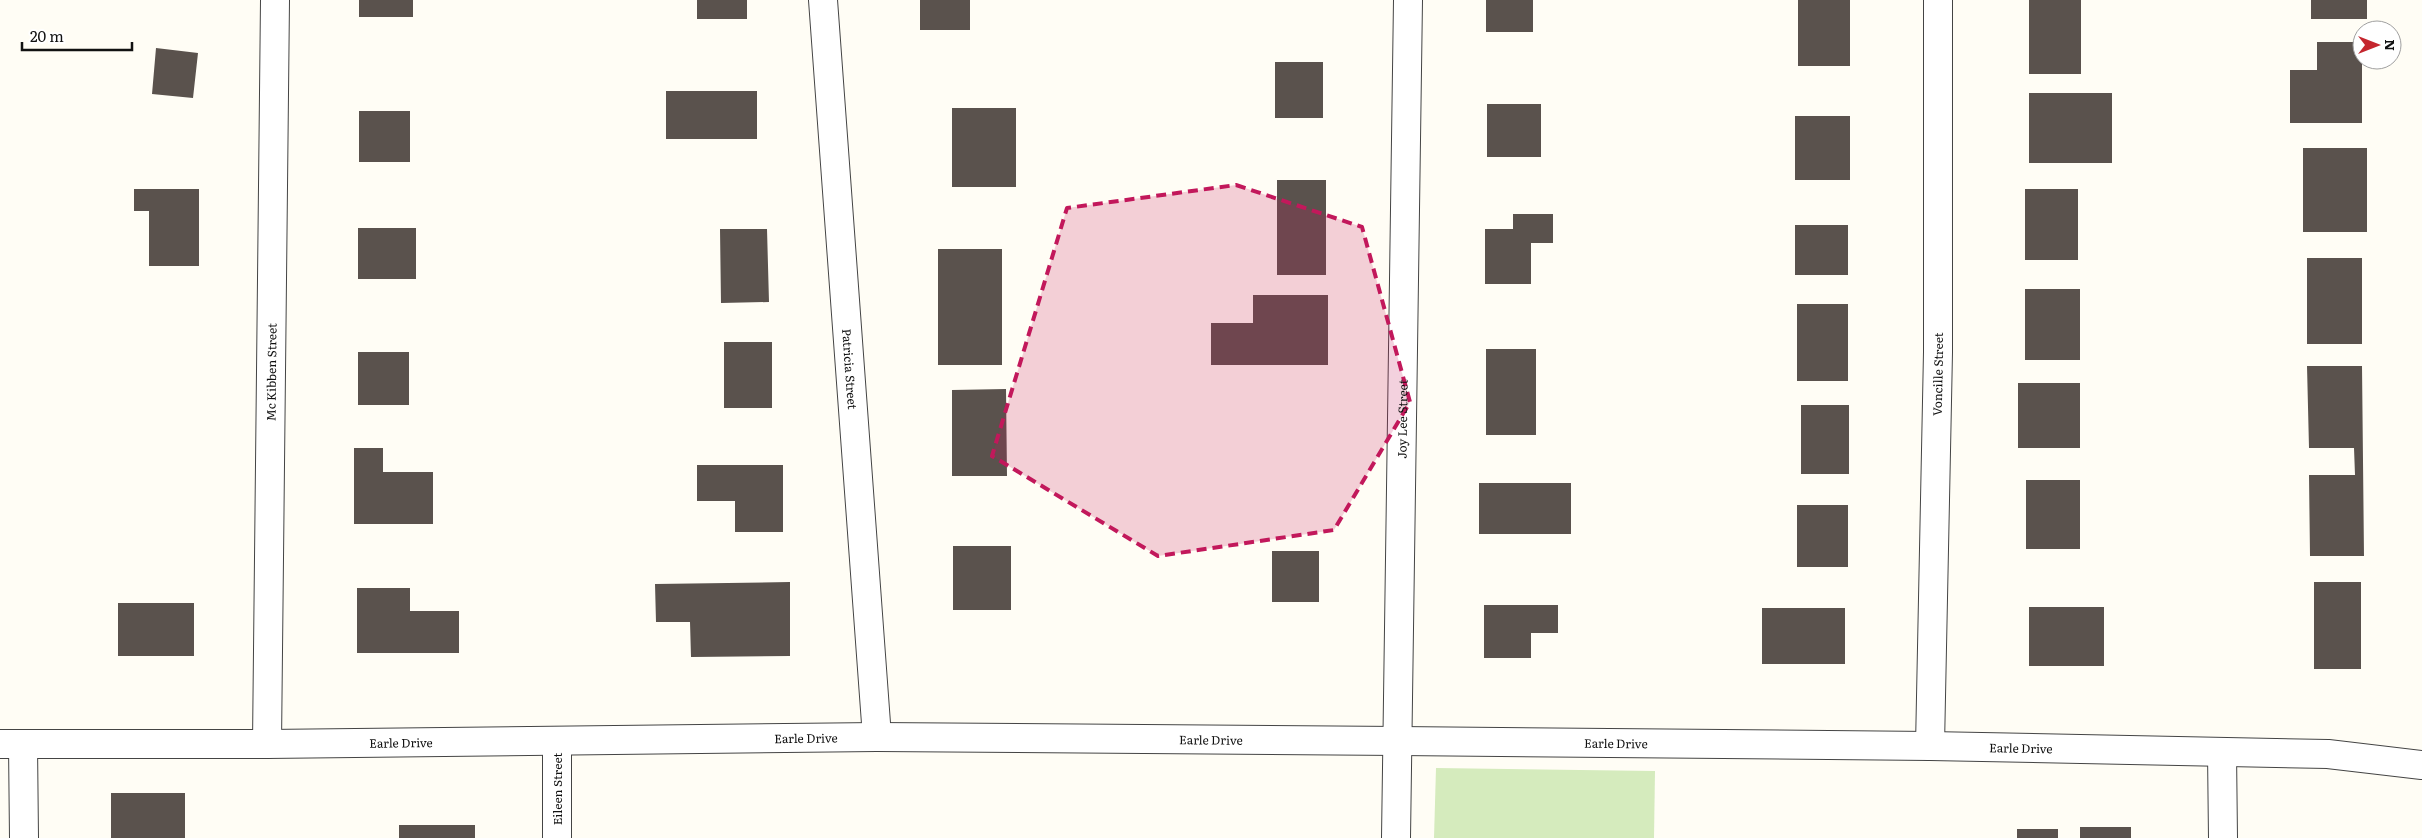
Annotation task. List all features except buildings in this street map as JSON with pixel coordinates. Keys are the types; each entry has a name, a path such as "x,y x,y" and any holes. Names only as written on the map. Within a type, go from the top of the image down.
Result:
{"street":[{"name":"Mc Kibben Street","path":"267,744 275,0"},
{"name":"Patricia Street","path":"823,0 877,738"},
{"name":"Joy Lee Street","path":"1396,838 1399,741 1408,0"},
{"name":"Voncille Street","path":"1930,746 1938,352 1938,0"},
{"name":"Earle Drive","path":"11,744 267,744 877,738 1399,741 1930,746 2328,754 2422,765"},
{"name":"Eileen Street","path":"556,838 557,741"},
{"path":"11,744 24,838"},
{"path":"2222,752 2223,838"}],"highlighted area":[{"path":"1236,185 1362,227 1410,402 1334,530 1158,556 992,456 1067,208"}],"green space":[{"path":"1436,768 1655,771 1654,838 1434,838"}]}
